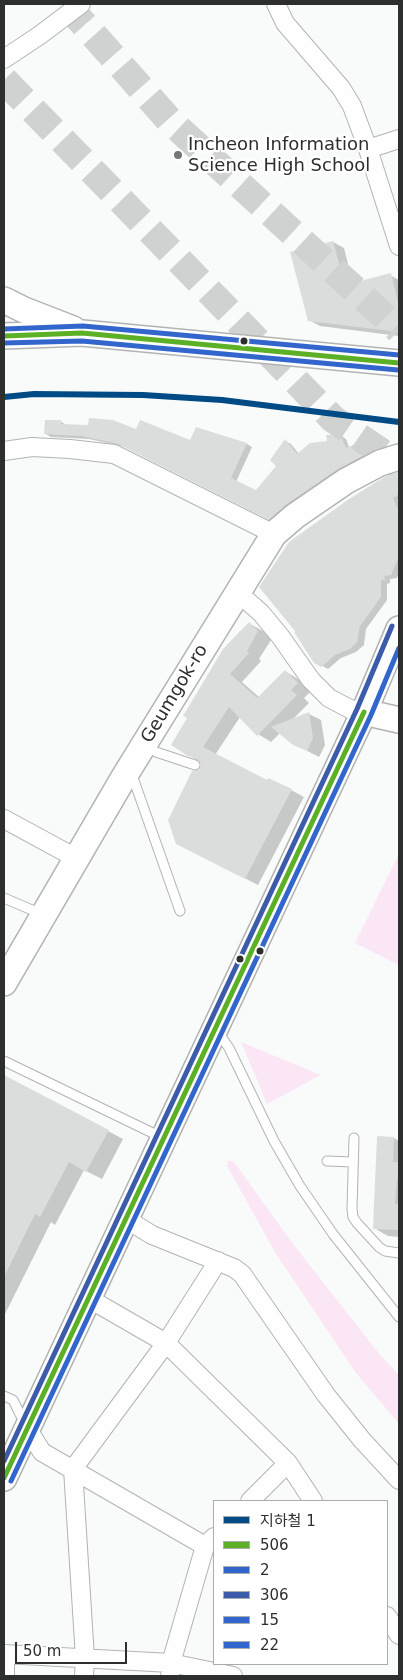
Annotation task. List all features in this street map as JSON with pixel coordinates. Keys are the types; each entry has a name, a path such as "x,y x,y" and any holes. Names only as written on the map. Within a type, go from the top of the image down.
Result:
{"main road":[{"path":"4,300 82,333"},
{"path":"4,336 82,333 399,363"},
{"name":"Geumgok-ro","path":"4,983 129,768 274,534 295,516 346,481 380,463 399,457"},
{"path":"4,1478 364,712 399,632"},
{"path":"364,712 399,710"},
{"path":"364,712 399,720"}],"street":[{"path":"4,59 81,4"},
{"path":"276,4 285,23 341,88 352,106 399,246"},
{"path":"368,149 399,139"},
{"path":"4,451 32,448 70,449 114,454 274,534"},
{"path":"237,592 261,613 311,680 329,698 350,709 364,712"},
{"path":"4,819 76,858"},
{"path":"126,1219 152,1235 218,1261 242,1274 326,1395 362,1440 399,1480"},
{"path":"84,1676 73,1469 166,1343 218,1261"},
{"path":"88,1298 166,1343 288,1463 312,1500"},
{"path":"27,1428 42,1452 210,1541 170,1670"},
{"path":"251,1500 288,1463"},
{"path":"388,1618 399,1635"},
{"path":"5,1676 4,1654 84,1658 170,1670 233,1676"}],"lane":[{"path":"144,744 156,752 195,765"},
{"path":"129,768 180,911"},
{"path":"4,898 32,910"},
{"path":"215,1028 229,1048 274,1141 300,1186 333,1234 399,1317"},
{"path":"4,1061 164,1138"},
{"path":"354,1138 353,1217 379,1246 385,1250 399,1253"},
{"path":"327,1160 353,1162"},
{"path":"4,1396 13,1400 27,1428"}],"shaded area":[{"path":"399,854 399,965 355,943"},
{"path":"241,1042 321,1075 267,1104"},
{"path":"228,1160 234,1162 293,1244 381,1356 399,1375 399,1424 356,1373 276,1254 227,1166"}],"building":[{"path":"333,241 345,285 391,273 399,307 399,332 308,321 290,252"},
{"path":"89,418 113,420 136,429 140,420 190,440 196,427 247,443 231,478 256,490 276,466 270,460 285,439 297,454 310,443 327,441 326,435 340,434 346,448 362,441 366,454 338,469 287,504 269,520 118,444 82,436 44,434 45,420 61,420 61,424 88,425"},
{"path":"399,472 399,494 393,498 399,512 399,556 391,575 384,576 385,580 381,580 381,597 360,626 357,642 350,649 335,655 321,667 314,663 295,631 259,587 289,542 349,499 386,476"},
{"path":"249,622 258,631 247,651 249,653 230,674 257,698 285,670 298,683 291,690 297,695 257,736 229,707 203,747 267,780 268,778 292,789 245,879 176,844 168,820 192,771 199,770 201,764 197,759 188,756 171,745 187,718 183,716 223,649"},
{"path":"309,712 313,738 307,751 293,745 271,727"},
{"path":"4,1075 109,1130 86,1172 69,1162 40,1217 35,1214 4,1277"},
{"path":"377,1136 394,1137 393,1162 399,1162 399,1179 397,1179 395,1204 399,1205 399,1230 373,1229"}],"tunnel":[{"path":"66,4 170,121 399,330"},
{"path":"4,80 333,419 399,464"}],"metro line":[{"name":"1","path":"4,397 34,394 143,395 222,400 399,422"}],"transit line":[{"name":"22","path":"4,329 83,326 399,355"},
{"name":"506","path":"4,336 82,333 399,363"},
{"name":"15","path":"4,343 82,341 398,370"},
{"name":"306","path":"4,1461 357,709 392,626"},
{"name":"2","path":"11,1481 371,715 399,648"},
{"name":"506","path":"4,1478 364,712"}],"place":[{"name":"Incheon Information Science High School","path":"178,155"}]}
